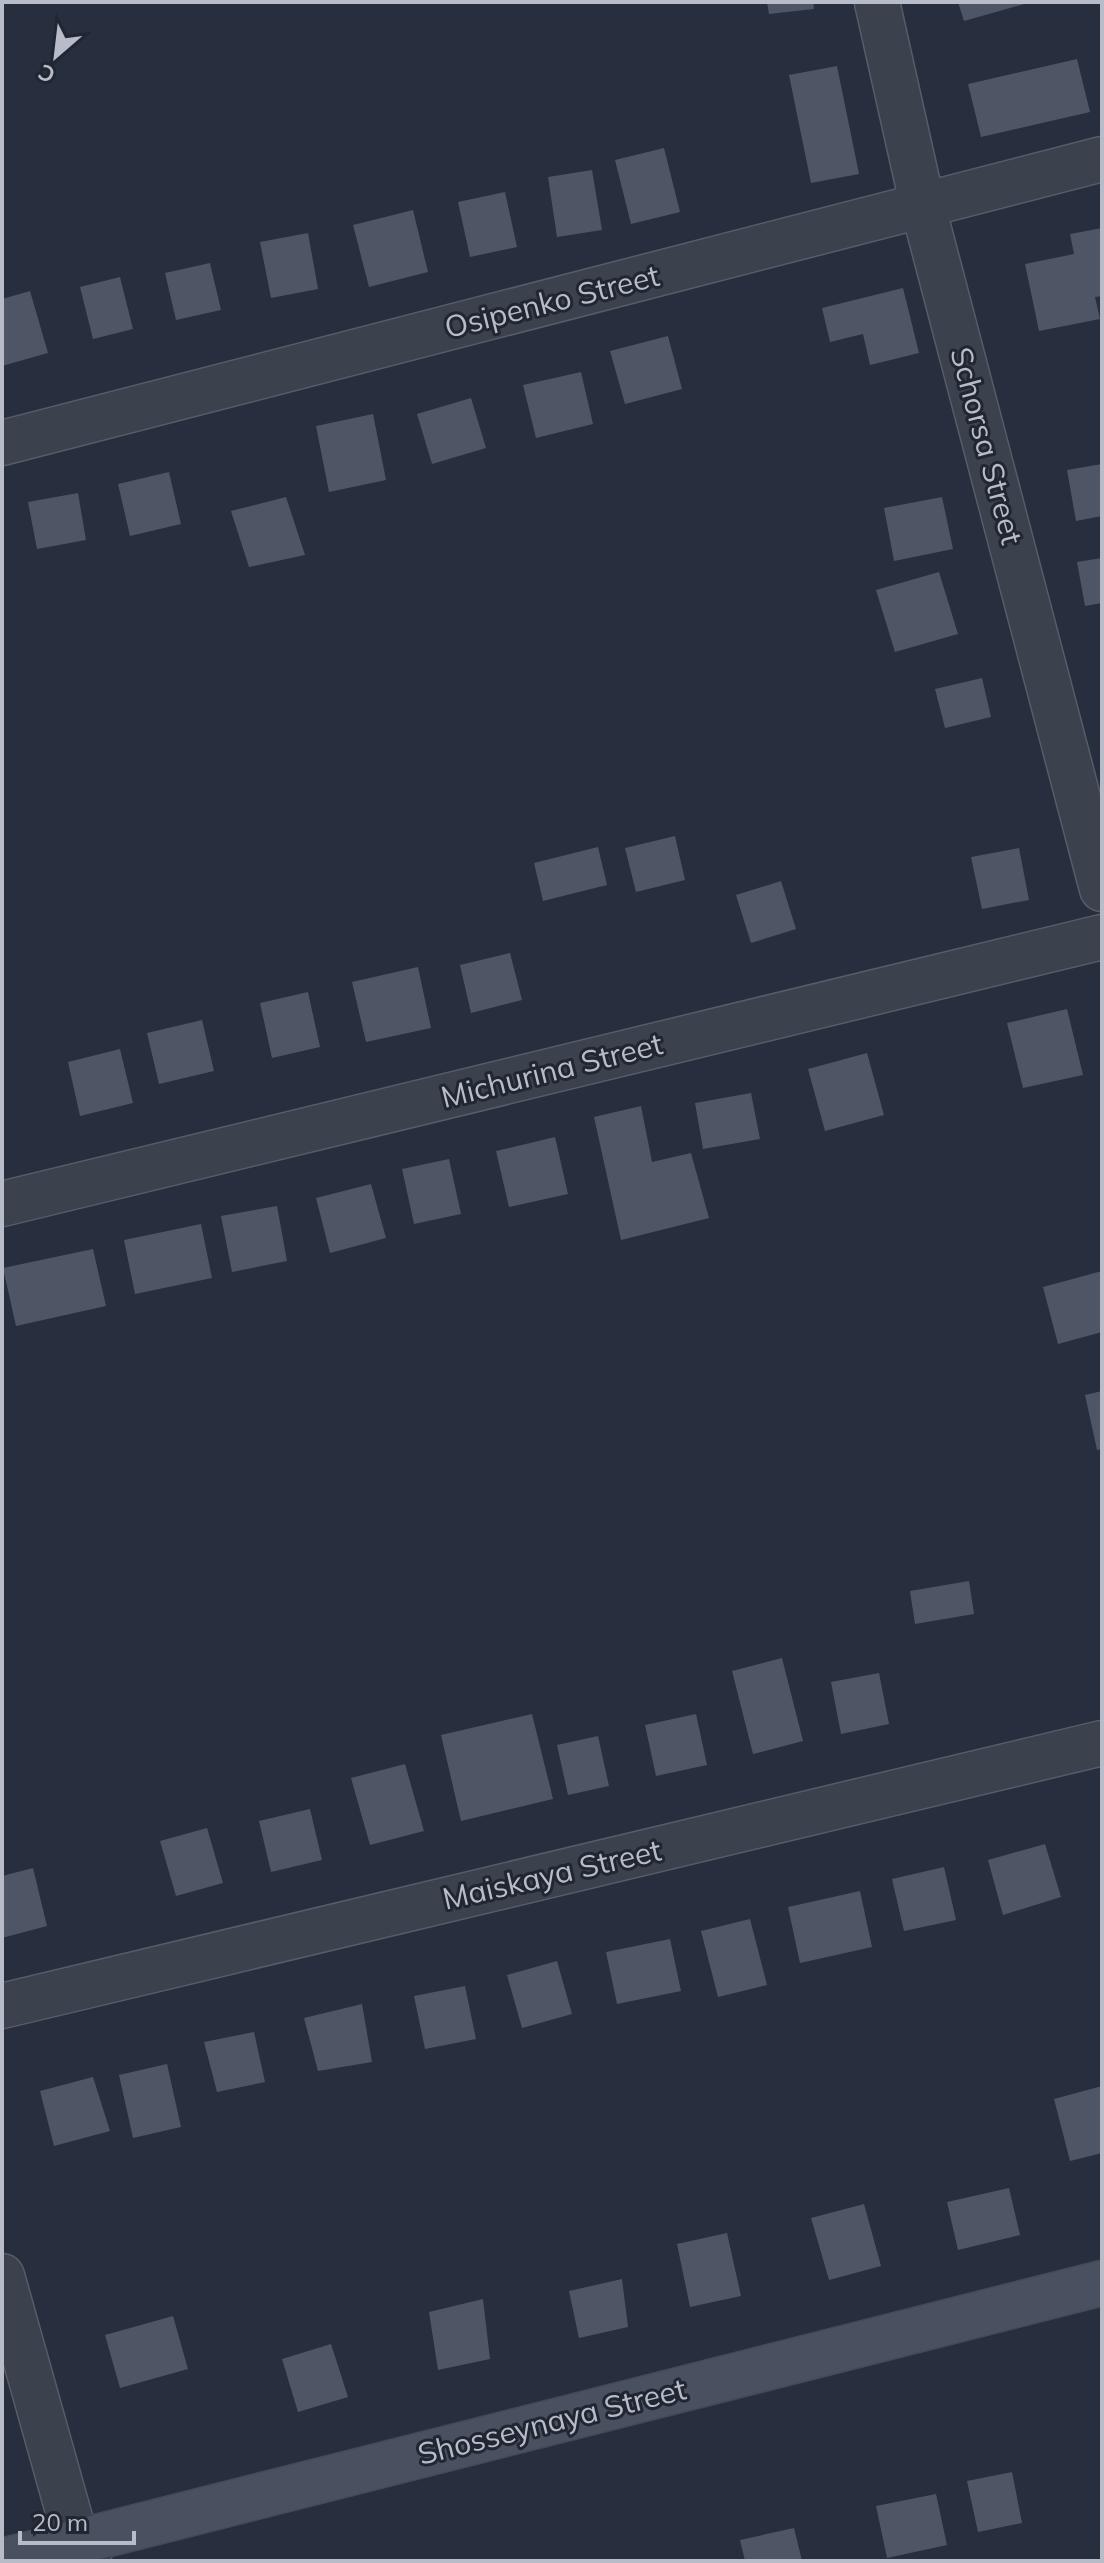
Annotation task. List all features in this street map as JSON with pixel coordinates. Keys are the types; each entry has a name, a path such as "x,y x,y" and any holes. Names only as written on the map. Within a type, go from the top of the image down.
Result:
{"main road":[{"name":"Shosseynaya Street","path":"2,2561 83,2552 1102,2283"}],"street":[{"name":"Schorsa Street","path":"877,2 923,207 1102,889"},
{"name":"Osipenko Street","path":"2,443 1102,159"},
{"name":"Michurina Street","path":"2,1204 1102,937"},
{"name":"Maiskaya Street","path":"2,2006 1102,1743"},
{"path":"2,2276 83,2552"}],"building":[{"path":"767,2 813,2 814,9 769,14"},
{"path":"958,2 1028,2 1028,3 964,21"},
{"path":"1077,59 1090,112 981,137 968,84"},
{"path":"837,66 859,174 811,183 789,75"},
{"path":"664,148 680,212 631,224 615,160"},
{"path":"592,170 602,230 557,237 548,177"},
{"path":"505,192 517,247 470,257 458,202"},
{"path":"413,210 428,272 369,287 353,225"},
{"path":"1102,228 1102,296 1095,297 1100,319 1039,331 1025,264 1074,254 1070,234"},
{"path":"308,233 318,289 271,298 260,242"},
{"path":"210,263 221,310 176,320 165,273"},
{"path":"120,277 133,329 93,339 80,287"},
{"path":"903,288 919,353 870,365 863,334 830,342 822,308"},
{"path":"30,291 48,353 2,366 2,299"},
{"path":"668,336 682,389 625,404 610,351"},
{"path":"581,372 593,424 536,438 523,385"},
{"path":"471,398 486,448 432,464 417,414"},
{"path":"373,414 386,480 329,492 316,426"},
{"path":"1102,464 1102,516 1076,521 1067,470"},
{"path":"169,472 181,524 130,536 118,484"},
{"path":"78,493 86,540 37,549 28,502"},
{"path":"286,497 305,555 249,567 231,511"},
{"path":"942,497 953,549 894,561 884,508"},
{"path":"1102,558 1102,603 1085,606 1077,562"},
{"path":"939,572 958,634 895,652 876,590"},
{"path":"982,678 991,717 945,728 935,689"},
{"path":"675,836 685,880 636,892 625,848"},
{"path":"598,847 607,885 543,901 534,863"},
{"path":"1019,848 1029,900 982,909 971,857"},
{"path":"781,881 796,929 751,943 736,895"},
{"path":"510,953 522,1000 471,1013 460,965"},
{"path":"418,967 431,1028 366,1042 352,982"},
{"path":"308,992 320,1047 272,1058 260,1003"},
{"path":"1067,1009 1083,1075 1023,1088 1007,1023"},
{"path":"202,1020 214,1071 159,1084 147,1033"},
{"path":"120,1049 133,1103 80,1116 68,1062"},
{"path":"867,1053 884,1115 825,1131 808,1069"},
{"path":"751,1093 760,1139 703,1149 695,1103"},
{"path":"641,1106 652,1162 691,1153 709,1218 621,1240 594,1117"},
{"path":"555,1137 568,1194 509,1207 496,1151"},
{"path":"449,1159 461,1214 414,1224 402,1169"},
{"path":"371,1184 386,1238 330,1253 316,1198"},
{"path":"277,1206 287,1261 232,1272 221,1216"},
{"path":"201,1224 212,1278 135,1294 124,1240"},
{"path":"93,1249 106,1306 16,1326 3,1268"},
{"path":"1102,1271 1102,1332 1058,1344 1043,1287"},
{"path":"1102,1391 1102,1449 1097,1450 1085,1395"},
{"path":"969,1581 974,1614 915,1624 910,1591"},
{"path":"782,1658 803,1741 753,1754 732,1671"},
{"path":"879,1673 889,1724 841,1734 831,1682"},
{"path":"532,1714 553,1799 461,1821 441,1735"},
{"path":"696,1714 707,1765 656,1776 645,1725"},
{"path":"598,1736 609,1786 568,1795 557,1745"},
{"path":"405,1764 424,1831 370,1845 351,1778"},
{"path":"310,1809 322,1860 271,1872 259,1821"},
{"path":"207,1828 223,1883 176,1896 160,1841"},
{"path":"1045,1844 1061,1897 1003,1915 988,1860"},
{"path":"944,1867 956,1920 904,1931 892,1879"},
{"path":"33,1868 47,1926 2,1938 2,1876"},
{"path":"860,1891 872,1947 800,1963 788,1907"},
{"path":"750,1919 767,1985 718,1997 701,1931"},
{"path":"670,1939 681,1991 617,2004 606,1952"},
{"path":"557,1961 572,2014 522,2028 507,1975"},
{"path":"465,1986 476,2039 425,2049 414,1996"},
{"path":"362,2004 372,2062 318,2071 304,2018"},
{"path":"254,2032 265,2082 217,2092 204,2042"},
{"path":"167,2064 181,2127 133,2138 119,2075"},
{"path":"93,2077 110,2131 54,2146 40,2091"},
{"path":"1102,2086 1102,2153 1070,2161 1054,2099"},
{"path":"1009,2188 1020,2235 958,2250 947,2202"},
{"path":"864,2204 881,2266 829,2280 811,2218"},
{"path":"727,2233 741,2296 690,2307 677,2244"},
{"path":"622,2279 628,2327 579,2338 569,2291"},
{"path":"483,2299 490,2359 438,2370 429,2312"},
{"path":"173,2316 188,2369 120,2388 105,2335"},
{"path":"331,2344 348,2397 298,2412 282,2359"},
{"path":"1012,2472 1022,2523 978,2532 967,2481"},
{"path":"936,2494 947,2545 887,2558 876,2506"},
{"path":"794,2528 802,2561 745,2561 740,2540"}]}
